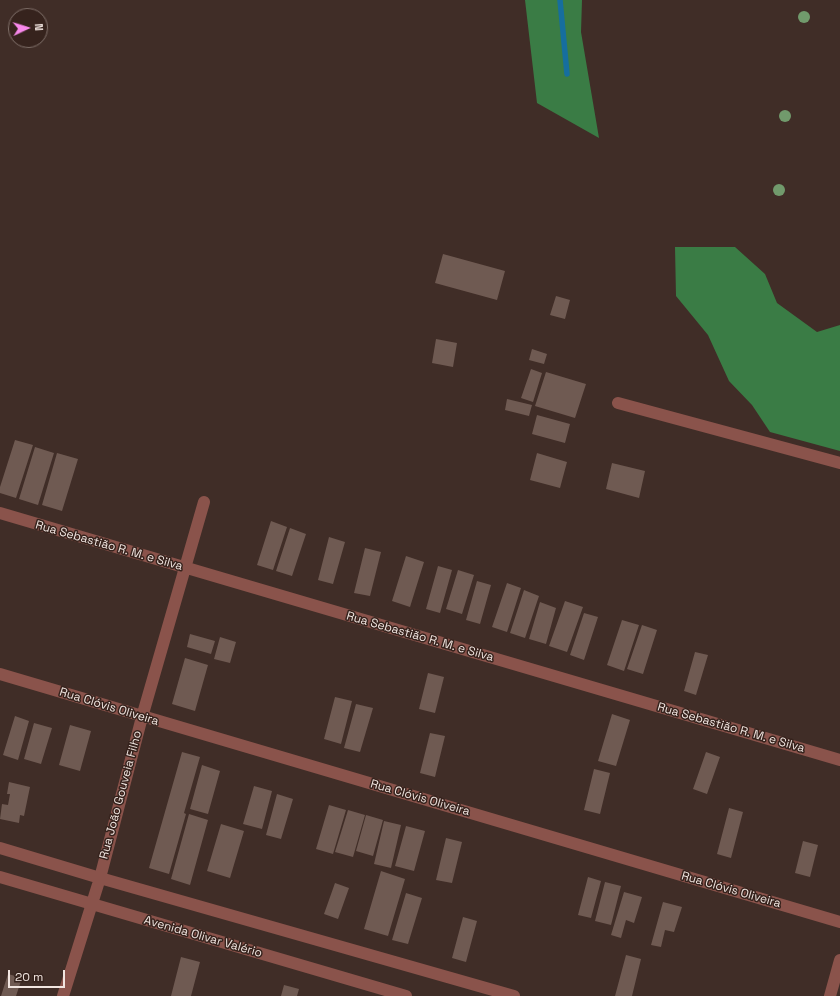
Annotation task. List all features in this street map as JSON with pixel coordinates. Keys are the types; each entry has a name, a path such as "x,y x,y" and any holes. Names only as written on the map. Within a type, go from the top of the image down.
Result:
{"street":[{"path":"618,403 840,463"},
{"name":"Rua João Gouveia Filho","path":"63,996 100,878 142,717 204,502"},
{"name":"Rua Sebastião R. M. e Silva","path":"0,514 840,760"},
{"name":"Rua Clóvis Oliveira","path":"0,674 840,922"},
{"path":"0,848 514,996"},
{"name":"Avenida Olivar Valério","path":"0,878 406,996"},
{"path":"830,996 840,960"}],"green space":[{"path":"525,0 582,0 581,32 599,138 537,103"},
{"path":"675,247 735,247 765,274 777,303 817,332 840,325 840,451 770,432 752,405 729,381 708,335 676,296"}],"building":[{"path":"443,254 505,271 497,300 435,283"},
{"path":"556,296 570,300 565,319 550,315"},
{"path":"436,339 457,343 453,367 432,363"},
{"path":"532,349 547,354 544,364 529,360"},
{"path":"531,369 542,373 533,402 521,398"},
{"path":"546,372 586,384 575,418 535,406"},
{"path":"507,399 532,405 529,416 505,410"},
{"path":"537,415 570,424 565,443 532,434"},
{"path":"15,440 33,445 16,498 0,493 0,487"},
{"path":"35,447 54,453 38,505 19,499"},
{"path":"57,453 78,459 62,511 42,505"},
{"path":"537,453 567,462 560,488 530,480"},
{"path":"612,463 645,471 639,498 606,489"},
{"path":"271,521 287,527 273,570 257,565"},
{"path":"290,528 306,534 292,576 276,571"},
{"path":"329,537 345,542 333,584 318,580"},
{"path":"365,548 381,552 370,596 354,593"},
{"path":"406,556 424,562 410,607 392,601"},
{"path":"438,566 452,570 440,613 426,609"},
{"path":"458,570 474,575 462,614 446,609"},
{"path":"477,581 491,585 480,624 466,620"},
{"path":"507,583 521,588 507,632 492,627"},
{"path":"524,590 539,596 525,638 510,633"},
{"path":"565,601 583,607 567,652 549,646"},
{"path":"540,602 556,608 546,644 529,639"},
{"path":"584,613 598,617 584,660 570,655"},
{"path":"622,620 639,625 624,671 607,665"},
{"path":"642,625 657,630 643,674 627,669"},
{"path":"190,634 215,641 211,654 187,647"},
{"path":"220,637 236,642 230,663 214,659"},
{"path":"695,652 708,655 696,695 684,691"},
{"path":"185,658 208,665 195,711 172,704"},
{"path":"428,673 444,677 435,713 419,709"},
{"path":"335,697 352,701 341,744 324,739"},
{"path":"356,704 373,708 360,752 344,748"},
{"path":"612,714 630,720 616,766 598,761"},
{"path":"15,716 29,721 18,760 3,755"},
{"path":"34,723 52,728 41,764 24,759"},
{"path":"70,725 91,731 80,771 59,765"},
{"path":"430,733 445,736 435,777 420,773"},
{"path":"182,752 200,757 169,874 149,868"},
{"path":"706,752 720,757 707,794 693,789"},
{"path":"202,765 220,771 208,814 190,809"},
{"path":"594,769 610,773 600,814 584,810"},
{"path":"9,782 30,787 24,816 20,815 19,823 0,819 2,804 8,805 10,794 7,794"},
{"path":"254,786 272,791 262,829 243,824"},
{"path":"277,794 293,799 281,839 266,835"},
{"path":"329,805 346,810 333,854 316,849"},
{"path":"729,808 743,812 731,858 717,854"},
{"path":"348,810 365,815 353,857 335,852"},
{"path":"189,814 208,820 190,885 171,879"},
{"path":"366,815 383,820 373,856 356,851"},
{"path":"384,821 401,825 391,868 374,864"},
{"path":"221,824 244,831 230,878 207,871"},
{"path":"406,826 425,831 414,871 395,866"},
{"path":"446,838 462,842 452,883 436,880"},
{"path":"803,841 818,845 810,877 795,873"},
{"path":"381,871 405,879 388,936 364,929"},
{"path":"588,877 601,881 591,918 578,915"},
{"path":"605,882 621,886 611,925 595,921"},
{"path":"335,883 349,888 338,919 324,914"},
{"path":"624,892 642,897 634,923 626,920 621,938 611,935"},
{"path":"406,893 422,898 408,944 392,940"},
{"path":"663,902 682,907 674,932 665,930 661,947 651,945"},
{"path":"463,917 477,921 466,962 452,958"},
{"path":"626,955 641,959 632,996 615,996"},
{"path":"181,957 200,962 191,996 171,996"},
{"path":"8,974 22,978 16,996 1,996"},
{"path":"284,985 299,989 297,996 281,996"}],"waterway":[{"path":"560,0 567,74"}]}
